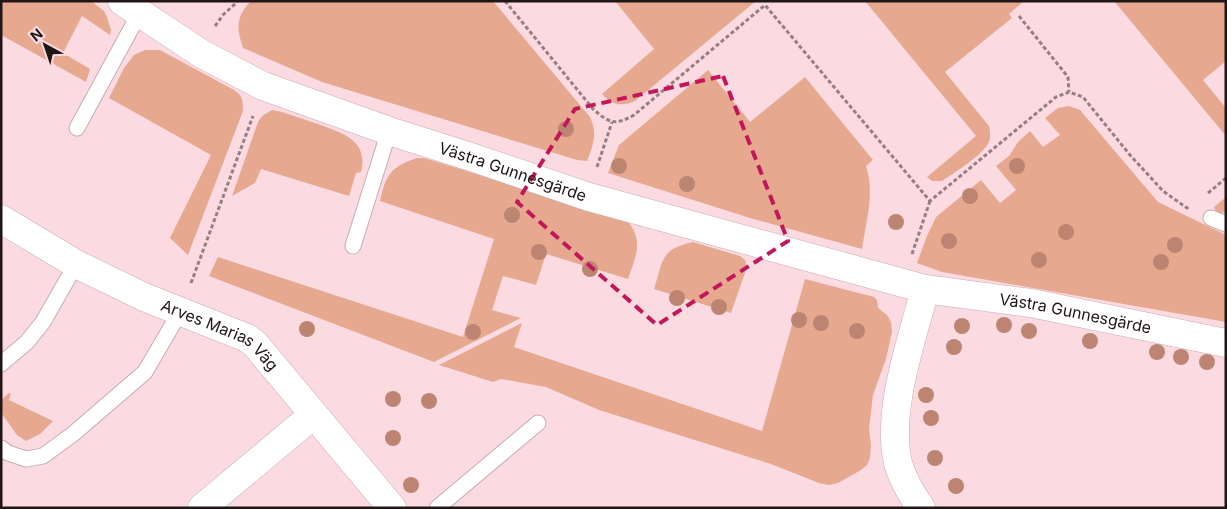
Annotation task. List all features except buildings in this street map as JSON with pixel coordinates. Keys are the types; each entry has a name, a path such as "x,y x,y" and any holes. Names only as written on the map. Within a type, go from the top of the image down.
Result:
{"street":[{"name":"Västra Gunnesgärde","path":"130,8 202,54 264,86 389,131 589,197 913,286 1031,303 1226,343"},
{"name":"Arves Marias Väg","path":"1,219 76,264 144,297 246,338 255,344 392,508"},
{"path":"909,504 898,464 894,430 913,286"},
{"path":"202,508 313,415"}],"lane":[{"path":"77,128 130,8"},
{"path":"353,246 389,131"},
{"path":"1211,218 1226,224"},
{"path":"1,364 28,342 76,264"},
{"path":"1,448 8,453 26,459 43,456 73,434 145,372 180,312"},
{"path":"437,508 538,423"}],"path":[{"path":"505,1 593,109 602,117 612,122 621,123 634,115 765,5 930,201"},
{"path":"1019,16 1068,77 1070,92"},
{"path":"180,312 264,86"},
{"path":"913,286 930,201 1056,97 1070,92 1083,97 1130,155 1163,191 1187,208 1193,204"},
{"path":"594,174 612,122"},
{"path":"1206,195 1226,178"}],"highlighted area":[{"path":"723,76 788,241 657,325 517,202 575,109"}],"shaded area":[{"path":"1,1 91,1 104,11 111,30 110,35 82,16 63,53 90,69 86,82 3,36 1,34"},
{"path":"251,1 493,1 590,117 594,134 593,145 587,161 577,160 322,82 243,48 238,28 242,12"},
{"path":"615,1 756,1 635,101 617,104 609,101 602,94 654,49"},
{"path":"865,1 1024,1 1009,14 1012,18 945,72 989,126 990,136 989,142 981,152 942,181 932,181 927,177 976,136"},
{"path":"1114,1 1226,1 1226,61 1203,80 1226,108 1226,136"},
{"path":"145,50 160,50 234,90 241,96 243,101 243,111 188,255 170,238 211,155 109,98 124,68 134,55"},
{"path":"708,70 750,122 805,77 873,160 866,166 869,176 870,197 862,249 750,218 608,173 619,145"},
{"path":"1069,106 1080,110 1158,202 1226,235 1226,322 942,272 917,263 936,217 981,180 1000,203 1016,190 996,166 1009,156 1018,142 1030,131 1043,147 1060,135 1045,118 1058,108"},
{"path":"272,110 318,124 352,139 361,152 362,161 361,172 356,173 349,196 261,169 255,183 232,196 258,122 262,116"},
{"path":"417,158 424,158 627,220 637,242 636,256 628,279 546,254 536,285 503,276 492,310 521,318 434,362 209,276 218,257 463,337 494,239 380,201 387,178 391,173 401,165"},
{"path":"1226,197 1226,210 1221,214 1217,213 1214,207"},
{"path":"693,242 740,256 745,260 747,267 731,313 654,289 664,258 674,248"},
{"path":"805,279 874,297 877,300 878,308 887,315 891,322 892,332 886,359 873,395 869,429 870,458 867,465 861,470 838,483 829,485 819,483 771,464 599,410 546,387 501,379 493,382 439,365 522,323 514,347 762,431"},
{"path":"9,393 11,394 9,400 53,421 40,434 26,441 17,435 2,414 1,400"}]}
